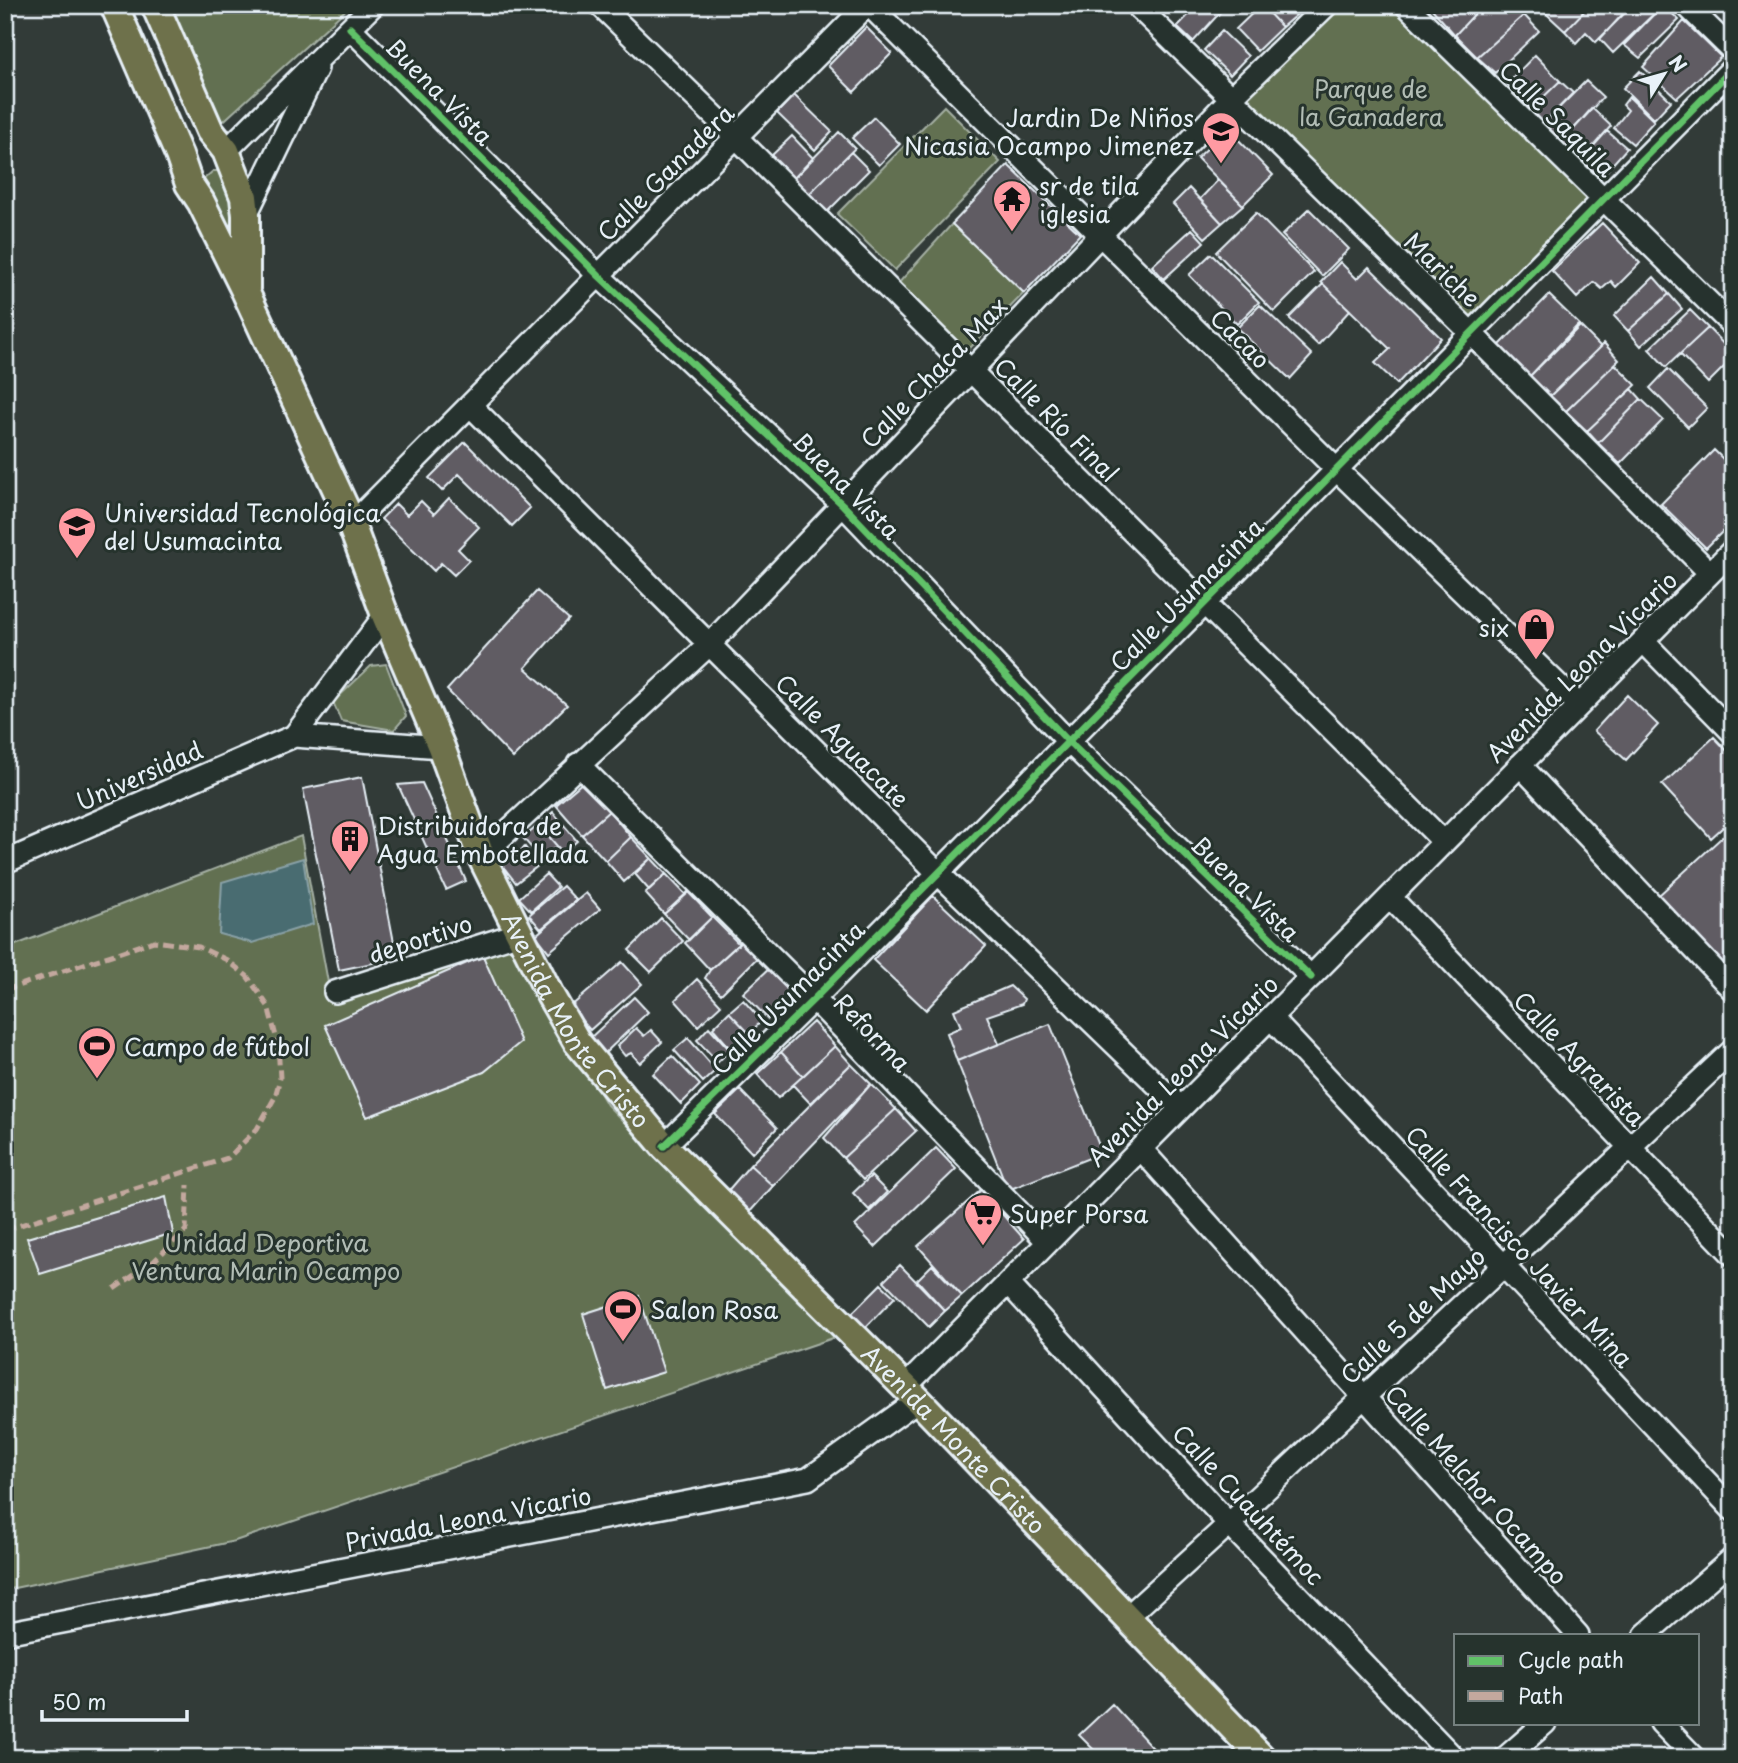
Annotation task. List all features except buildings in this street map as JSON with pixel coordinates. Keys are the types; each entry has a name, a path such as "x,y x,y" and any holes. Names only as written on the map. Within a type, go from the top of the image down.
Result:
{"main road":[{"name":"Avenida Monte Cristo","path":"114,5 189,184 201,202 246,293 352,524 385,615 441,747 481,856 550,995 577,1042 664,1146 911,1394 1262,1758"},
{"path":"155,5 210,131 226,151 244,197 246,293"},
{"path":"189,184 197,160 205,152 226,151"},
{"path":"212,227 231,225 246,215"}],"street":[{"path":"226,151 373,5"},
{"name":"Calle Río Final","path":"600,5 1444,842"},
{"name":"Calle Ganadera","path":"352,524 868,5"},
{"name":"Cacao","path":"868,5 1336,469 1579,705"},
{"name":"Mariche","path":"1136,5 1471,333 1710,573"},
{"name":"Calle Chaca Max","path":"481,856 710,644 1231,98 1327,5"},
{"name":"Calle Saquila","path":"1406,5 1733,326"},
{"path":"1686,5 1733,51"},
{"name":"Buena Vista","path":"350,28 599,276 843,505 1068,741 1311,977"},
{"path":"246,215 324,54"},
{"name":"Calle Usumacinta","path":"664,1146 814,999 1733,68"},
{"name":"Calle Aguacate","path":"471,406 938,873 1181,1108"},
{"name":"Avenida Leona Vicario","path":"911,1394 1008,1283 1733,550"},
{"path":"294,736 385,615"},
{"path":"1643,641 1733,733"},
{"path":"294,736 441,747"},
{"name":"Universidad","path":"5,862 294,736"},
{"name":"Reforma","path":"578,764 814,999 1048,1242"},
{"path":"1520,765 1733,990"},
{"name":"Calle Agrarista","path":"1390,897 1733,1255"},
{"name":"deportivo","path":"335,992 520,933"},
{"name":"Calle Francisco Javier Mina","path":"1271,1018 1733,1510"},
{"name":"Calle 5 de Mayo","path":"1126,1618 1733,1049"},
{"name":"Calle Melchor Ocampo","path":"1141,1149 1577,1634"},
{"name":"Calle Cuauhtémoc","path":"1008,1283 1229,1524 1454,1758"},
{"name":"Privada Leona Vicario","path":"5,1633 808,1479 911,1394"},
{"path":"1645,1634 1733,1558"},
{"path":"1505,1758 1544,1724"},
{"path":"1662,1724 1695,1758"}],"green space":[{"path":"163,5 351,5 217,127"},
{"name":"Parque de la Ganadera","path":"1339,5 1396,5 1591,196 1470,318 1245,98"},
{"path":"944,106 1000,162 895,270 837,214"},
{"path":"213,171 220,171 234,191 237,220 229,225 217,216 208,200 204,179"},
{"path":"952,224 1024,293 966,352 896,286"},
{"path":"386,664 406,716 394,730 341,721 333,702 371,666"},
{"name":"Unidad Deportiva Ventura Marin Ocampo","path":"301,836 332,1004 513,943 607,1105 836,1337 235,1541 5,1590 5,949"}],"water":[{"path":"303,858 313,924 252,943 219,934 222,882"}],"marked path":[{"path":"5,990 154,941 199,947 227,960 247,976 268,1006 278,1044 280,1078 275,1097 257,1129 228,1158 5,1230"},
{"path":"114,1289 153,1262 186,1230 188,1185"}],"cycle path":[{"path":"350,28 599,276 843,505 1068,741 1311,977"},
{"path":"664,1146 814,999 1733,68"}],"place":[{"name":"Jardin De Niños Nicasia Ocampo Jimenez","path":"1221,165"},
{"name":"sr de tila iglesia","path":"1012,233"},
{"name":"Universidad Tecnológica del Usumacinta","path":"77,560"},
{"name":"six","path":"1536,661"},
{"name":"Distribuidora de Agua Embotellada","path":"350,873"},
{"name":"Campo de fútbol","path":"97,1080"},
{"name":"Super Porsa","path":"983,1247"},
{"name":"Salon Rosa","path":"623,1343"}]}
